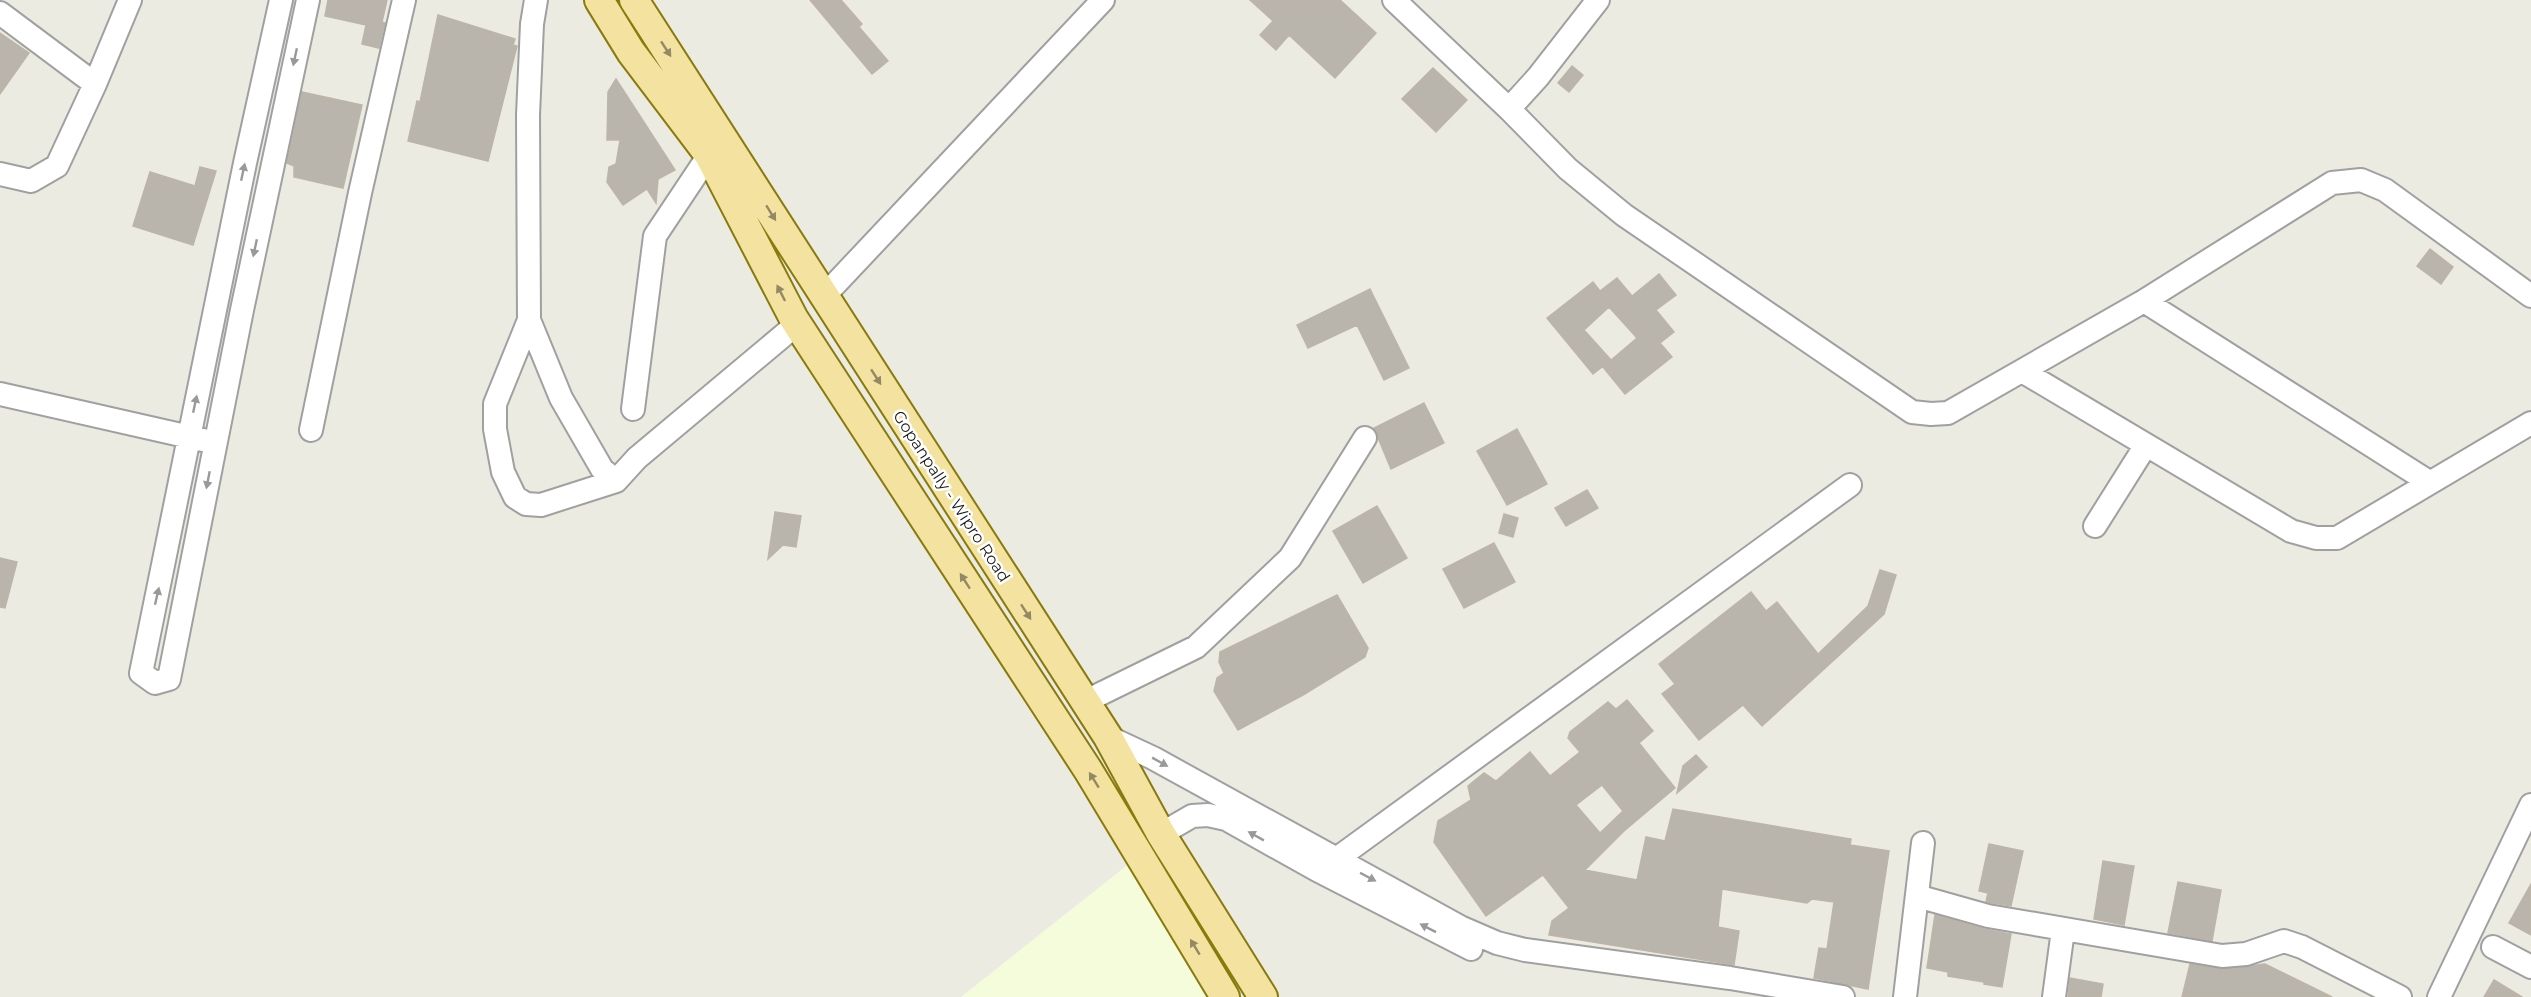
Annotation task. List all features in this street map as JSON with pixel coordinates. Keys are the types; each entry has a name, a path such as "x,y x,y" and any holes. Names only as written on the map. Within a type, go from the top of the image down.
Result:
{"main road":[{"path":"599,0 631,52 709,155 797,324 1088,770 1225,997"},
{"name":"Gopanpally - Wipro Road","path":"634,0 1108,737 1161,834 1263,997"}],"street":[{"path":"0,174 31,181 57,166 130,0"},
{"path":"281,0 188,436 141,674 155,683 169,679 308,0"},
{"path":"311,430 360,193 404,0"},
{"path":"536,0 532,24 528,115 529,320 561,398 602,469 616,481"},
{"path":"824,296 1103,0"},
{"path":"1394,0 1509,109 1568,169 1624,215 1912,412 1948,413 2144,302 2332,183 2361,180 2385,190 2531,296"},
{"path":"1509,109 1538,77 1598,0"},
{"path":"0,13 95,84"},
{"path":"633,409 655,236 709,155"},
{"path":"2144,302 2429,482"},
{"path":"529,320 495,404 495,429 503,472 515,497 526,504 540,505 616,481 637,458 797,324"},
{"path":"2022,371 2291,531 2316,538 2337,538 2531,423"},
{"path":"0,394 216,442"},
{"path":"1084,702 1196,647 1290,558 1365,438"},
{"path":"2095,526 2146,446"},
{"path":"1335,860 1850,485"},
{"path":"1108,737 1153,758 1460,927 1497,943 1734,991"},
{"path":"2439,997 2525,830 2531,805"},
{"path":"1161,834 1192,816 1208,815 1226,819 1317,870 1492,958 1522,965 1734,991 1843,997"},
{"path":"1905,997 1923,843"},
{"path":"1917,896 1988,916 2222,956 2246,954 2284,941 2302,947 2400,997"},
{"path":"2054,997 2063,930"},
{"path":"2493,947 2531,967"}],"shaded area":[{"path":"1140,855 1225,997 961,997"}],"building":[{"path":"328,0 387,0 382,22 385,23 379,48 362,44 366,25 325,16"},
{"path":"810,0 841,0 862,24 859,27 888,61 872,74"},
{"path":"1250,0 1340,0 1376,33 1335,78 1289,35 1276,50 1260,35 1273,21"},
{"path":"438,15 515,39 513,45 517,46 488,161 408,141 417,101 420,102"},
{"path":"0,33 29,53 0,94"},
{"path":"1572,66 1583,75 1569,92 1558,83"},
{"path":"1433,68 1467,100 1436,132 1402,99"},
{"path":"616,79 675,170 658,179 656,203 647,189 623,205 607,182 609,167 616,164 620,140 607,140 608,92"},
{"path":"302,92 362,105 343,188 294,177 294,166 287,163"},
{"path":"200,167 216,171 193,245 133,226 150,172 195,186"},
{"path":"2430,249 2453,267 2441,284 2417,266"},
{"path":"1659,274 1676,295 1656,310 1674,332 1660,343 1672,357 1625,394 1603,367 1637,338 1609,307 1584,330 1611,360 1593,374 1547,318 1593,282 1600,291 1617,278 1632,296"},
{"path":"1370,289 1409,368 1384,380 1357,325 1308,348 1297,325"},
{"path":"1424,403 1444,443 1391,469 1374,428"},
{"path":"1517,429 1547,484 1507,505 1477,451"},
{"path":"1587,490 1598,508 1566,526 1555,508"},
{"path":"1377,506 1407,558 1363,583 1333,531"},
{"path":"775,512 801,516 796,547 783,545 768,559"},
{"path":"1504,514 1518,518 1513,537 1499,533"},
{"path":"1494,543 1515,582 1464,608 1443,569"},
{"path":"0,558 17,562 5,608 0,607"},
{"path":"1880,570 1896,575 1884,614 1762,726 1743,705 1699,740 1662,694 1675,684 1659,664 1751,592 1766,611 1777,602 1818,654 1868,606"},
{"path":"1337,595 1368,648 1365,657 1303,695 1238,730 1214,691 1217,678 1224,673 1219,662 1220,652"},
{"path":"1627,700 1653,731 1639,743 1675,788 1624,831 1585,870 1637,880 1646,837 1665,841 1673,809 1851,839 1850,845 1889,851 1868,989 1814,978 1819,948 1827,949 1834,902 1812,899 1807,903 1722,889 1718,927 1739,931 1734,965 1549,935 1552,921 1569,908 1543,875 1486,916 1434,842 1438,821 1471,800 1468,786 1484,773 1496,781 1530,752 1550,776 1580,752 1568,738 1570,732 1608,702 1616,709","holes":["1602,785 1623,811 1600,833 1576,805"]},
{"path":"1696,755 1707,767 1677,793 1683,766"},
{"path":"1989,844 2023,851 2011,906 1986,902 1988,893 1979,891"},
{"path":"2103,861 2134,866 2124,925 2094,919"},
{"path":"2178,882 2221,890 2212,941 2168,933"},
{"path":"2531,884 2531,935 2509,923"},
{"path":"1935,915 2011,934 2002,987 1948,976 1948,972 1927,968"},
{"path":"2190,964 2223,969 2265,964 2332,997 2182,997"},
{"path":"2070,978 2103,984 2101,997 2068,997"},
{"path":"2494,980 2522,997 2484,997"}]}
